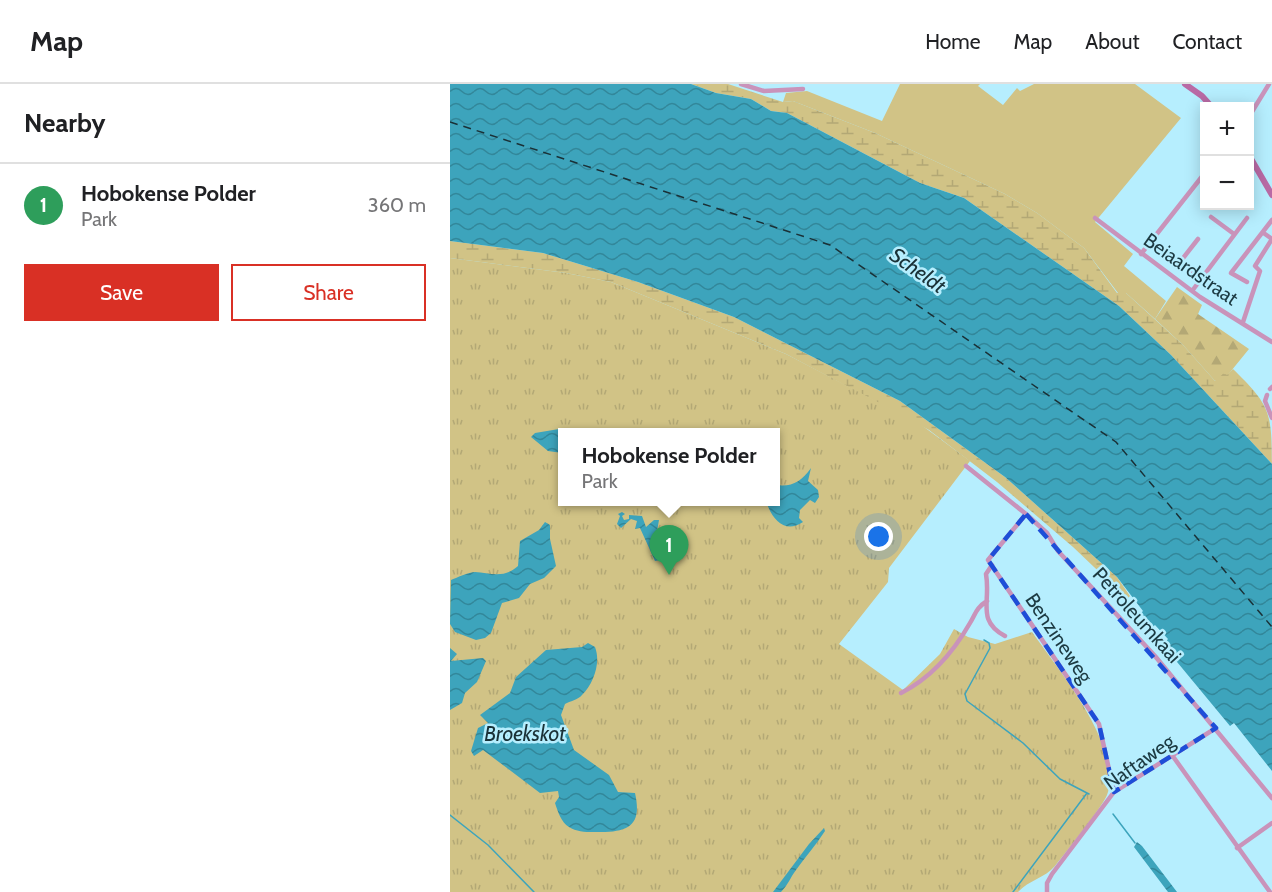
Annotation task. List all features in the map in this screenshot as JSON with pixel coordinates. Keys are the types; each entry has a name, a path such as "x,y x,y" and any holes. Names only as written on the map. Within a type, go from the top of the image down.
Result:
{"street":[{"path":"741,84 764,91 803,89"},
{"path":"1185,84 1207,102"},
{"path":"1254,108 1269,84"},
{"path":"1254,164 1272,195"},
{"path":"1141,254 1200,179"},
{"path":"1211,217 1234,234"},
{"name":"Beiaardstraat","path":"1095,218 1192,291 1272,342"},
{"path":"1192,291 1247,218"},
{"path":"1247,282 1231,273 1272,220"},
{"path":"1243,322 1260,271 1255,266 1272,240 1265,234"},
{"name":"Beiaardstraat","path":"1198,239 1180,262 1201,279"},
{"path":"1270,390 1266,402 1272,418"},
{"name":"Petroleumkaai","path":"966,466 1047,532 1058,551 1155,656 1272,798"},
{"path":"1005,636 989,624 987,601 989,593 986,574 992,565 988,560 1026,514"},
{"name":"Benzineweg","path":"992,565 1100,724 1114,792"},
{"path":"902,693 917,685 940,665 969,625 976,609 987,601"},
{"name":"Naftaweg","path":"1046,890 1052,874 1114,792 1216,728"},
{"path":"1172,755 1270,892"},
{"path":"1237,848 1272,823"}],"highlighted area":[{"path":"1026,514 1216,728 1114,792 1099,724 988,560"}],"green space":[{"path":"691,84 728,84 783,102 793,101 875,133 1005,194 1037,213 1084,248 1117,293 1126,293 1183,345 1215,381 1233,369 1245,381 1262,401 1266,410 1271,432 1272,464 1171,355 1119,306 964,198 920,183 787,113 771,111 751,99 716,93"},
{"path":"900,84 980,84 978,86 1003,105 1017,88 1020,91 1034,84 1135,84 1181,118 1095,222 1133,254 1124,266 1166,301 1155,319 1126,293 1118,293 1084,248 1037,213 1005,194 875,133 793,101 783,102 786,93 807,91 882,121"},
{"path":"450,241 543,253 638,282 734,317 900,401 1005,477 1117,577 1130,596 1124,602 1115,587 1073,547 997,482 929,430 786,354 611,282 566,273 450,258"},
{"path":"450,258 566,273 611,282 786,354 920,424 970,461 889,568 888,582 839,644 903,690 940,654 954,629 968,637 995,644 1032,632 1086,710 1106,755 1110,776 1107,795 1055,866 1018,892 450,892"},
{"path":"1177,287 1202,305 1198,314 1249,349 1227,376 1215,381 1183,345 1155,319"}],"water":[{"name":"Scheldt","path":"450,84 691,84 716,93 751,99 771,111 787,113 920,183 964,198 1119,306 1171,355 1272,464 1272,771 1234,723 1230,726 1163,645 1168,639 1155,625 1150,629 1138,616 1143,611 1117,577 1005,477 900,401 734,317 638,282 543,253 450,241"},
{"path":"558,429 558,452 548,451 531,437 535,433"},
{"path":"811,468 808,481 818,490 819,497 815,503 810,500 800,510 799,518 803,522 791,526 780,524 768,506 780,506 780,485 796,482 804,477"},
{"path":"622,512 625,514 622,516 624,520 629,519 629,515 642,516 646,527 654,520 659,520 656,537 666,541 663,553 666,559 655,561 640,528 635,529 637,521 631,519 621,528 617,524 620,516 618,514"},
{"path":"545,522 550,525 550,539 556,566 544,578 530,584 519,598 502,603 491,633 485,638 476,640 455,632 450,624 451,580 472,572 502,574 513,570 518,566 520,541 539,530"},
{"name":"Broekskot","path":"588,643 595,647 597,653 597,666 593,678 580,697 565,704 561,715 574,750 609,775 618,792 635,793 637,812 635,819 626,828 611,832 585,832 569,827 562,820 555,803 559,797 558,791 540,793 483,750 474,756 471,751 478,728 488,723 480,715 510,693 516,677 546,650 582,647"},
{"path":"450,648 457,654 451,661 483,658 486,661 477,682 465,693 462,703 450,710"},
{"path":"824,828 825,831 781,892 773,892 809,844"},
{"path":"1137,842 1177,892 1168,892 1134,847"}],"waterway":[{"path":"984,640 989,643 990,648 965,694 967,701 1023,743 1060,779 1087,793"},
{"path":"1013,892 1087,793 1089,794"},
{"path":"1113,814 1135,843"},
{"path":"450,815 488,845 534,892"}],"ferry route":[{"path":"450,122 830,245 1116,442 1272,627"}],"place":[{"name":"Hobokense Polder","path":"669,575"}]}
